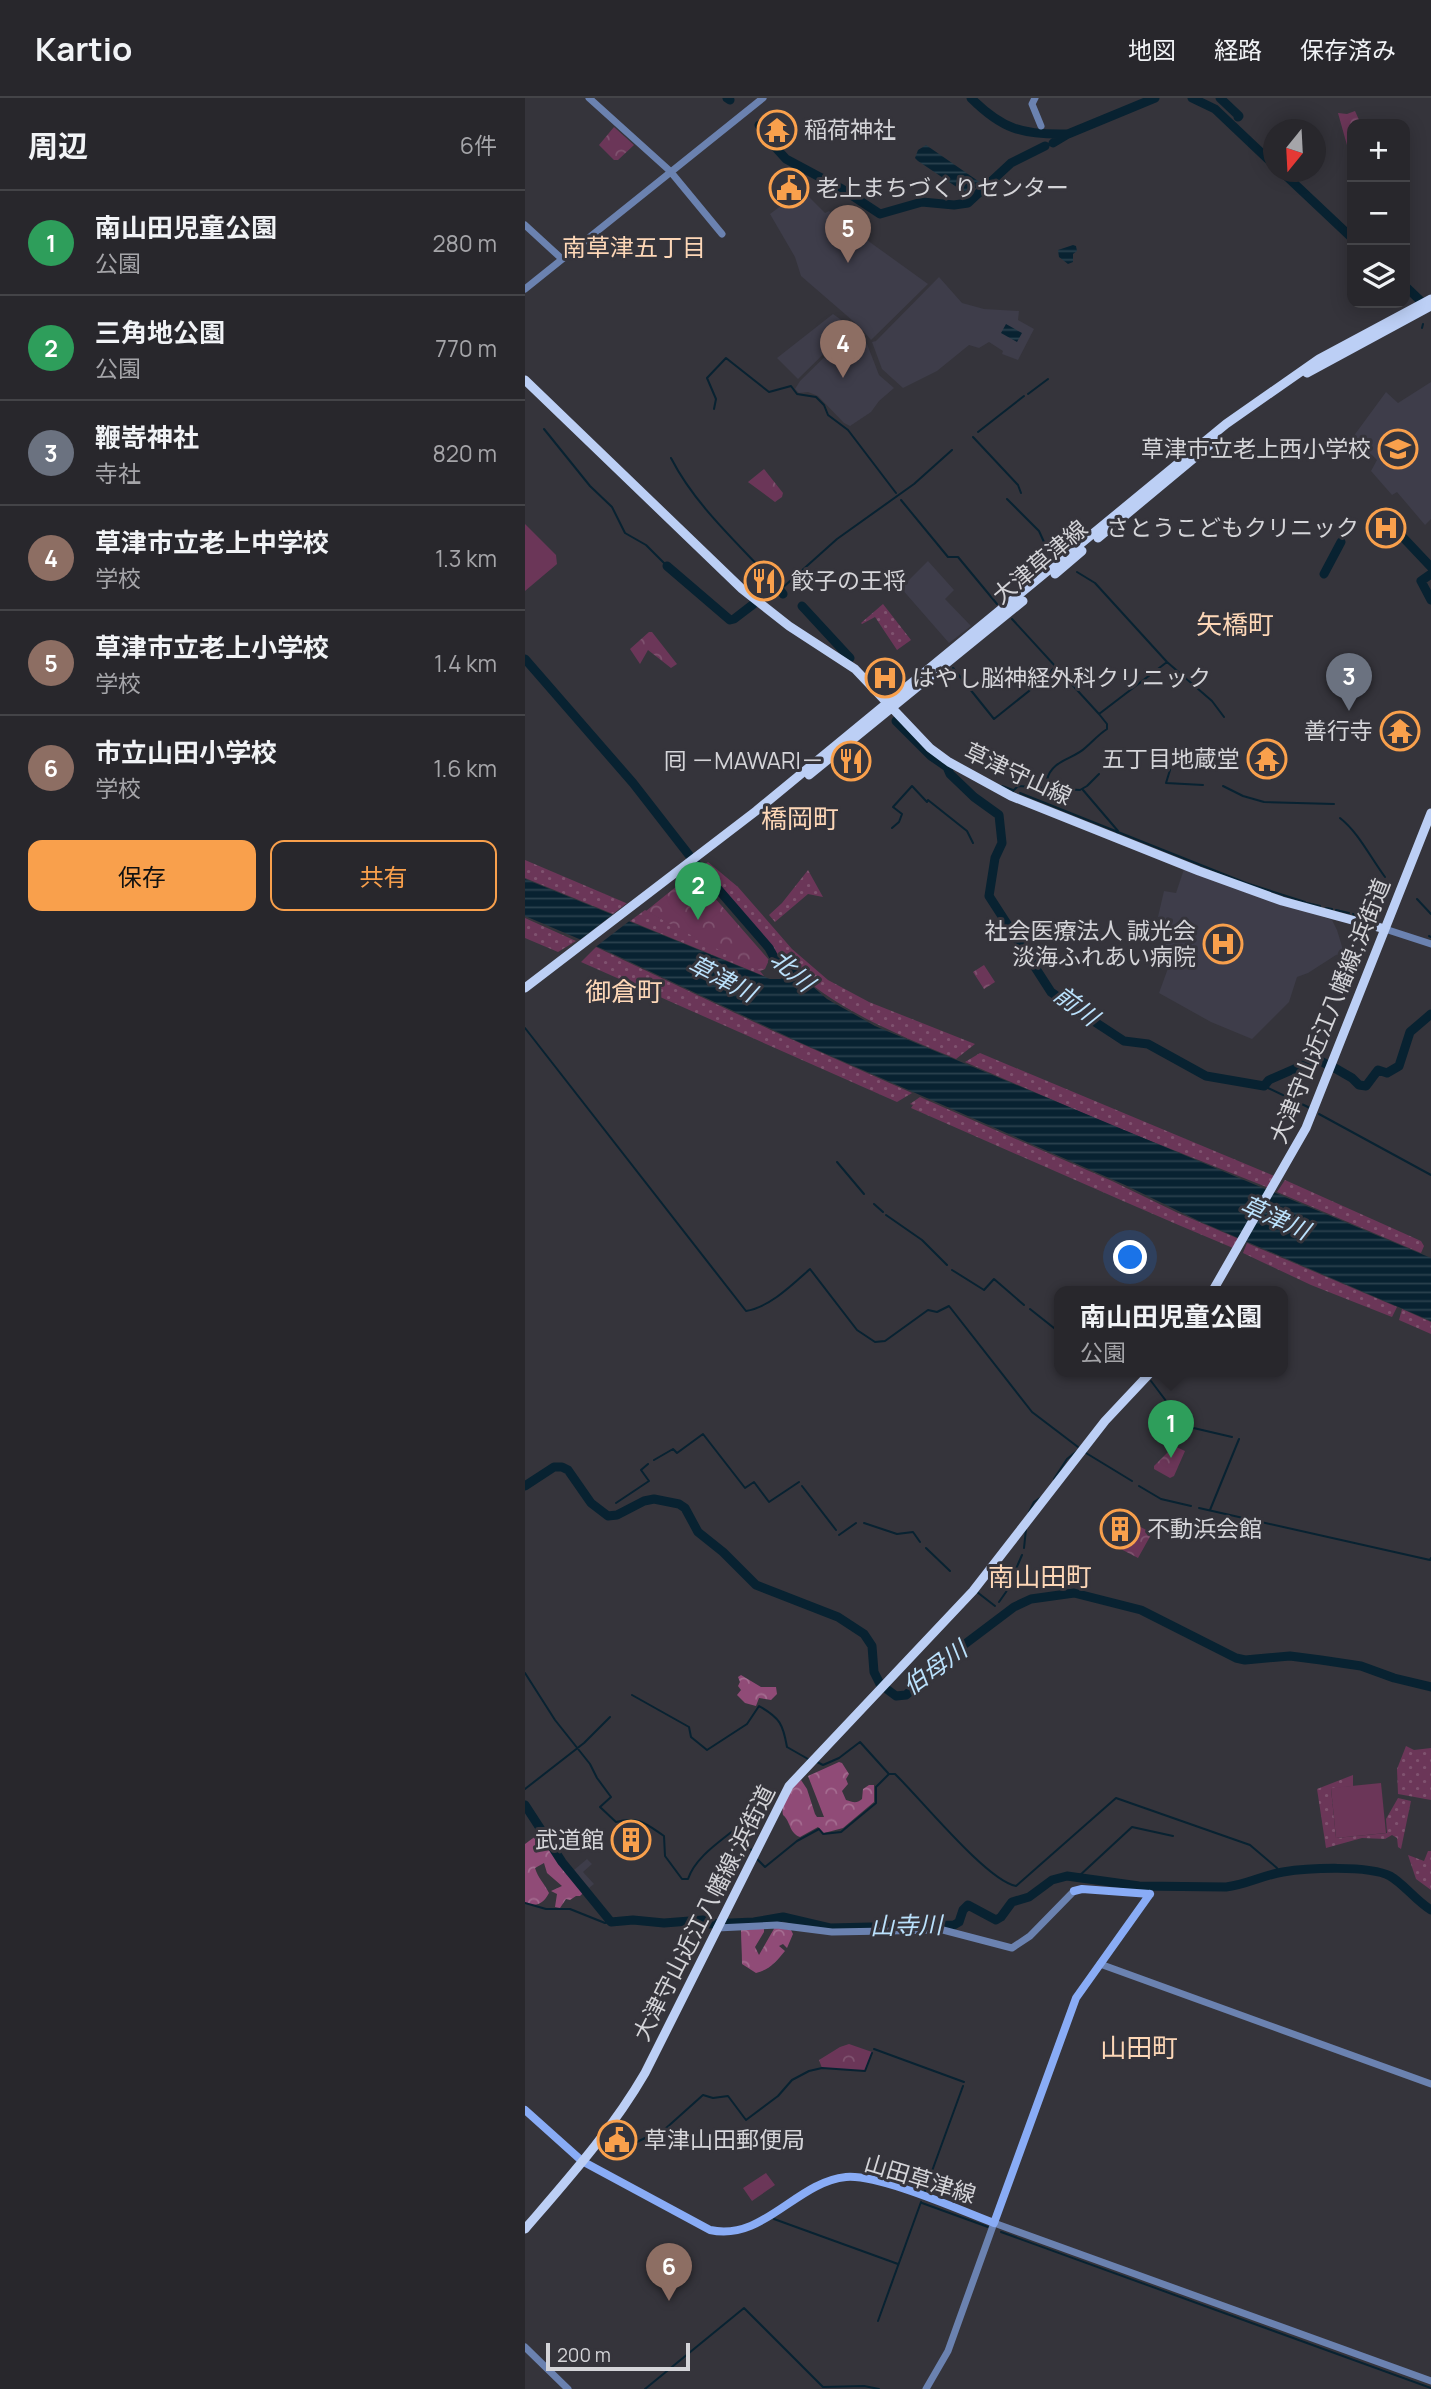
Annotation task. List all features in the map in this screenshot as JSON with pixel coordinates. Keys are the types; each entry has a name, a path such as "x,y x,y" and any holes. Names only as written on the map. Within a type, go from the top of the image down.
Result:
{"main road":[{"name":"大津草津線","path":"889,706 1237,423 1312,370 1426,305"},
{"path":"525,380 742,589 789,626 855,669 889,706 709,851 525,988"},
{"name":"草津守山線","path":"889,706 939,756 1003,793 1251,891 1385,929"},
{"name":"大津守山近江八幡線;浜街道","path":"1215,1286 1305,1128 1431,813"},
{"path":"525,995 575,953"},
{"name":"大津守山近江八幡線;浜街道","path":"525,2229 627,2105 785,1792 809,1763 973,1591 1105,1421 1146,1377"},
{"name":"山田草津線","path":"525,2110 582,2161 682,2216 716,2231 746,2228 824,2183 853,2177 874,2180 994,2223 1076,1998 1150,1894 1082,1889 1074,1891"}],"street":[{"path":"589,98 670,171 722,234"},
{"path":"525,289 763,98"},
{"path":"1035,98 1032,104 1041,126"},
{"path":"525,225 562,259"},
{"path":"1385,929 1431,944"},
{"path":"717,1928 776,1924 832,1932 943,1930 1013,1948 1030,1936 1074,1891"},
{"path":"1100,1964 1431,2084"},
{"path":"926,2389 948,2351 994,2223 1431,2382"},
{"path":"525,2347 568,2389"}],"shaded area":[{"path":"802,190 825,213 829,211 834,216 847,245 860,235 928,284 871,340 860,327 801,276 795,257 770,214"},
{"path":"939,277 962,303 984,309 1019,311 1018,320 1034,329 1018,360 1002,354 1003,351 989,342 979,348 969,345 937,371 903,388 882,369 872,342"},
{"path":"833,314 851,327 798,379 777,358"},
{"path":"852,330 867,344 879,375 894,388 871,412 850,426 818,396 808,392 799,393 795,389"},
{"name":"草津市立老上西小学校","path":"1431,382 1431,519 1425,525 1397,492 1392,495 1371,471 1377,460 1353,437 1386,392 1398,403"},
{"path":"928,561 954,590 945,599 971,626 949,643 901,588"},
{"path":"1184,869 1332,920 1337,930 1344,953 1297,977 1289,1002 1252,1039 1211,1022 1159,993 1171,960 1163,957 1160,935 1154,934 1164,891 1176,893"},
{"path":"587,1859 592,1864 583,1872 594,1884 589,1888 574,1870"}],"green space":[{"path":"1355,111 1359,119 1347,119 1347,145 1338,113"},
{"path":"614,127 634,145 618,160 614,160 599,145"},
{"path":"764,469 783,493 775,502 748,482"},
{"path":"525,524 556,555 557,564 525,591"},
{"path":"883,604 911,640 897,650 875,617 861,623"},
{"path":"652,632 677,664 671,668 648,650 640,664 630,649"},
{"path":"525,860 627,903 613,914 525,878"},
{"path":"708,862 738,887 792,949 828,980 869,1002 975,1044 956,1059 867,1019 825,994 787,963 778,959 703,866"},
{"path":"808,870 823,897 808,894 775,922 769,915"},
{"path":"693,873 769,960 765,969 760,971 747,965 646,911"},
{"path":"645,910 760,971 764,976 630,921"},
{"path":"525,918 576,941 558,952 525,938"},
{"path":"596,947 912,1093 897,1102 581,962"},
{"path":"984,965 995,982 984,989 973,972"},
{"path":"980,1053 1272,1175 1274,1176 1269,1188 1113,1126 965,1062"},
{"path":"920,1097 1239,1239 1233,1248 911,1108 913,1105 910,1104"},
{"path":"1285,1180 1421,1241 1424,1246 1421,1253 1277,1192"},
{"path":"1247,1243 1397,1307 1392,1317 1311,1285 1243,1253"},
{"path":"1402,1309 1431,1322 1431,1334 1399,1320"},
{"path":"1174,1446 1185,1451 1174,1476 1170,1478 1154,1469 1154,1466"},
{"path":"1131,1522 1152,1533 1138,1558 1117,1547"},
{"path":"741,1675 761,1687 776,1687 777,1694 771,1700 759,1698 756,1706 745,1703 737,1695 741,1690 738,1677"},
{"path":"1406,1746 1414,1750 1431,1748 1431,1800 1398,1794 1397,1769"},
{"path":"839,1762 849,1774 846,1779 848,1784 842,1791 846,1800 860,1801 863,1789 874,1785 874,1802 843,1828 824,1833 818,1827 800,1837 796,1835 783,1815 787,1796 801,1780 807,1789 815,1814 817,1817 824,1817 808,1776"},
{"path":"1353,1775 1353,1786 1331,1789 1336,1838 1387,1833 1386,1819 1398,1798 1411,1801 1401,1849 1398,1847 1397,1838 1392,1835 1385,1839 1362,1838 1326,1848 1317,1789"},
{"path":"1381,1783 1386,1833 1336,1838 1331,1788"},
{"path":"540,1833 566,1869 566,1874 573,1877 585,1891 580,1896 566,1899 560,1908 555,1907 557,1894 551,1891 562,1886 547,1873 544,1863 535,1868 549,1893 539,1904 525,1903 525,1844"},
{"path":"1428,1851 1431,1851 1431,1890 1416,1879 1408,1855 1424,1861"},
{"path":"764,1927 755,1947 759,1955 775,1927 791,1930 793,1934 787,1948 783,1944 779,1946 785,1951 779,1959 769,1968 756,1973 742,1964 741,1929"},
{"path":"849,2044 872,2052 865,2071 822,2068 819,2060"},
{"path":"766,2173 775,2185 752,2201 743,2188"}],"water":[{"path":"926,145 981,183 980,185 967,194 918,161 915,158 918,150"},
{"path":"1073,245 1077,251 1073,254 1073,262 1068,264 1059,257 1058,250"},
{"path":"1006,324 1022,333 1017,342 1001,333"},
{"name":"草津川","path":"525,879 770,979 781,979 781,970 788,965 827,999 875,1026 1431,1258 1431,1321 1199,1221 1125,1185 799,1042 605,950 525,916"}],"pier":[{"path":"616,912 632,919 593,949 577,942"}],"waterway":[{"path":"971,98 993,117 1014,128 1037,133 1066,134"},
{"path":"1053,143 1068,134 1155,98"},
{"path":"1192,98 1215,109 1263,155"},
{"path":"1220,98 1238,117"},
{"path":"759,125 786,159 842,189 880,214 922,202 954,205 968,203 1011,163 1045,146"},
{"path":"1293,182 1347,233"},
{"path":"1410,291 1426,306"},
{"path":"1422,328 1423,324"},
{"path":"714,409 716,399 707,378 726,358 769,392 791,386 797,394 816,397 824,405 828,415 848,430 896,493"},
{"path":"1028,394 1048,379"},
{"path":"978,432 1024,396"},
{"path":"544,429 590,486 612,507 625,533 646,545 667,566"},
{"path":"973,437 1018,485 1021,493"},
{"path":"780,590 837,539 914,484 952,450"},
{"path":"671,458 693,493 719,525 777,586"},
{"path":"1007,499 1056,552"},
{"path":"901,500 948,557 958,557 997,604"},
{"path":"1380,513 1431,567"},
{"path":"1324,574 1341,542"},
{"name":"前川","path":"667,566 730,620 777,586 783,594"},
{"path":"1077,572 1095,583 1167,662 1212,701 1224,717"},
{"path":"1431,574 1421,581 1431,600"},
{"name":"前川","path":"802,606 850,658"},
{"path":"1012,619 1099,714 1167,662"},
{"name":"北川","path":"525,659 633,783 689,855"},
{"path":"953,668 994,719 1055,667"},
{"path":"1047,780 1053,768 1080,752 1107,729 1107,724 1099,714"},
{"name":"前川","path":"896,721 931,756 947,767 950,774 974,797 999,815 1002,843 995,858 989,896 1051,992 1124,1041 1148,1044 1206,1076 1264,1086 1269,1080 1317,1059 1328,1065"},
{"path":"1170,770 1166,783 1203,785"},
{"path":"1013,791 1018,786 1080,790 1099,774"},
{"path":"892,828 899,822 902,814 893,807 912,786 927,802 928,800 967,831 973,843"},
{"path":"1002,786 1013,790"},
{"path":"1223,786 1264,802 1334,804"},
{"path":"1083,790 1117,833"},
{"path":"1020,793 1246,883 1305,902"},
{"path":"1340,818 1359,838 1385,877"},
{"name":"北川","path":"692,859 769,948 776,961 795,973"},
{"path":"1417,899 1431,914"},
{"path":"1307,903 1320,906"},
{"path":"1326,908 1332,909"},
{"path":"1336,910 1349,913"},
{"path":"1353,914 1363,917"},
{"path":"1366,918 1379,921"},
{"name":"前川","path":"1333,1067 1359,1085 1366,1086 1378,1070 1387,1073 1399,1066 1410,1032 1431,1014"},
{"path":"525,1028 746,1311 772,1300 810,1269 857,1330 875,1342 885,1341 928,1310 937,1312 949,1306 1032,1412 1078,1447"},
{"path":"1264,1086 1310,1108"},
{"path":"1319,1114 1431,1175"},
{"path":"837,1162 864,1194"},
{"path":"874,1204 883,1212"},
{"path":"886,1215 922,1240 947,1265"},
{"path":"952,1270 984,1290 994,1279 1024,1305"},
{"path":"1030,1309 1054,1328"},
{"path":"1151,1381 1185,1426 1232,1437"},
{"path":"654,1460 673,1449 677,1453 703,1434 745,1488 754,1482 769,1502 799,1482"},
{"path":"1210,1510 1239,1439"},
{"path":"1054,1479 1067,1459 1077,1451"},
{"path":"1086,1453 1132,1481"},
{"path":"616,1503 649,1481 641,1470 648,1464"},
{"name":"伯母川","path":"525,1486 554,1467 562,1467 568,1470 591,1503 608,1516 617,1515 644,1501 654,1499 679,1504 685,1508 698,1532 723,1552 756,1585 838,1617 864,1634 872,1646 874,1672 880,1684 896,1696 906,1695 961,1647 1014,1607 1031,1599 1074,1593 1141,1610 1236,1658 1245,1660 1290,1656 1321,1660 1361,1666 1431,1687"},
{"path":"802,1486 836,1530"},
{"path":"1139,1486 1161,1499 1191,1506"},
{"path":"1029,1512 1034,1502 1040,1498"},
{"path":"1199,1508 1430,1560 1431,1558"},
{"path":"839,1535 856,1523"},
{"path":"864,1523 897,1534 913,1532 920,1542"},
{"path":"1024,1548 1026,1529"},
{"path":"926,1548 950,1571"},
{"path":"999,1602 1022,1555"},
{"path":"977,1592 995,1606"},
{"path":"525,1673 555,1720 590,1764 611,1797 600,1807 616,1822 637,1821 664,1836 665,1856 682,1879 688,1879 701,1858 734,1830 742,1835 752,1851"},
{"path":"632,1695 689,1727 691,1737 707,1750 747,1724 759,1706 779,1722 787,1747 808,1759"},
{"path":"525,1789 584,1743 610,1717"},
{"path":"817,1762 823,1765 839,1758 860,1742 888,1773"},
{"path":"757,1859 765,1867 797,1841 819,1829 823,1834 841,1832 876,1803 876,1787 889,1774 895,1774 988,1870 1003,1881 1016,1886 1116,1798 1250,1845 1277,1868 1279,1873"},
{"name":"山寺川","path":"525,1805 562,1862 611,1922 633,1920 664,1923 703,1920 708,1924 754,1922 783,1917 830,1928 954,1925 959,1922 968,1905 996,1920 1012,1902 1029,1897 1052,1880 1067,1876 1139,1886 1226,1887 1283,1872 1338,1868 1368,1870 1390,1876 1431,1910"},
{"path":"1078,1877 1132,1827 1173,1836"},
{"path":"525,1903 546,1909 570,1909 605,1923 611,1922"},
{"path":"874,2049 964,2082"},
{"path":"604,2140 607,2138 616,2144 616,2147 627,2147 645,2138 655,2138 703,2095 713,2098 728,2096 746,2120 778,2096 792,2080 822,2068 865,2071 872,2053"},
{"path":"924,2193 963,2086"},
{"path":"878,2321 921,2202"},
{"path":"922,2203 988,2227"},
{"path":"774,2219 898,2264"},
{"path":"1001,2232 1431,2388"},
{"path":"645,2389 744,2308 823,2387 864,2386 879,2389"}],"place":[{"name":"稲荷神社","path":"777,130"},
{"name":"老上まちづくりセンター","path":"789,188"},
{"name":"草津市立老上小学校","path":"848,263"},
{"name":"草津市立老上中学校","path":"843,378"},
{"name":"草津市立老上西小学校","path":"1398,449"},
{"name":"さとうこどもクリニック","path":"1386,528"},
{"name":"餃子の王将","path":"764,581"},
{"name":"はやし脳神経外科クリニック","path":"885,678"},
{"name":"鞭嵜神社","path":"1349,711"},
{"name":"善行寺","path":"1400,731"},
{"name":"五丁目地蔵堂","path":"1267,759"},
{"name":"囘 －MAWARI－","path":"851,761"},
{"name":"三角地公園","path":"698,920"},
{"name":"社会医療法人 誠光会 淡海ふれあい病院","path":"1223,944"},
{"name":"南山田児童公園","path":"1171,1458"},
{"name":"不動浜会館","path":"1120,1529"},
{"name":"武道館","path":"631,1840"},
{"name":"草津山田郵便局","path":"617,2140"},
{"name":"市立山田小学校","path":"669,2301"}],"district":[{"name":"南草津五丁目","path":"634,248"},
{"name":"矢橋町","path":"1235,625"},
{"name":"橋岡町","path":"800,819"},
{"name":"御倉町","path":"624,992"},
{"name":"南山田町","path":"1040,1577"},
{"name":"山田町","path":"1139,2048"}]}
